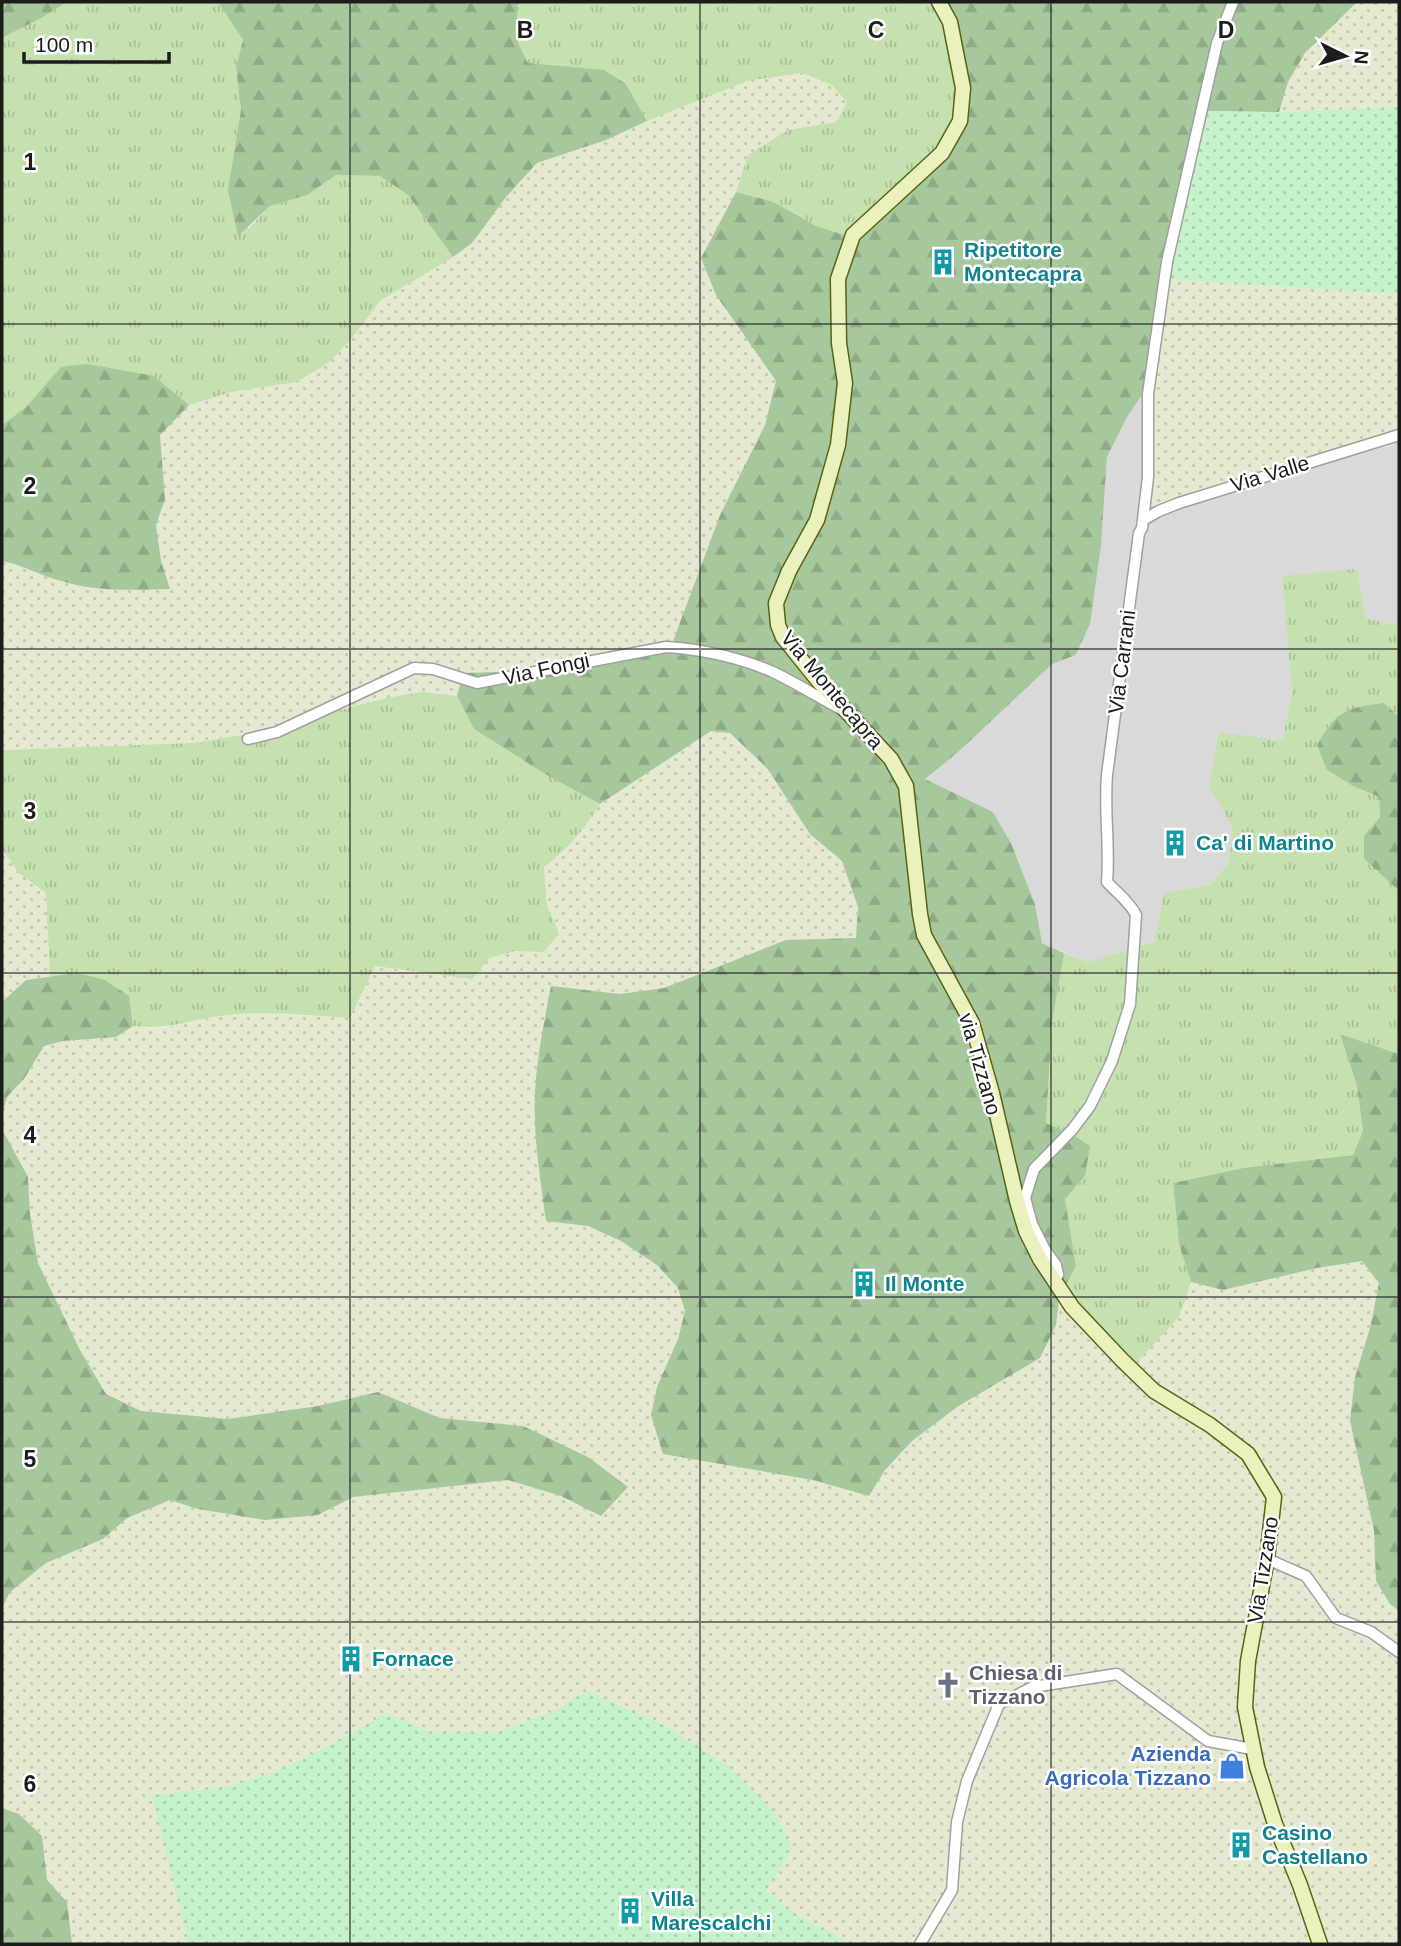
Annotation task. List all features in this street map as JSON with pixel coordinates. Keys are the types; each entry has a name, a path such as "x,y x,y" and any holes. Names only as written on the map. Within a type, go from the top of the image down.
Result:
{"street":[{"name":"Via Montecapra","path":"910,805 906,786 891,759 783,638 778,625 776,603 789,571 817,520 838,445 845,383 839,343 838,279 853,235 942,153 960,121 963,88 950,22 939,2"},
{"name":"Via Carrani","path":"1055,1280 1058,1275 1056,1265 1032,1224 1025,1198 1034,1169 1073,1130 1090,1106 1112,1061 1130,1004 1136,915 1132,905 1107,883 1110,851 1105,803 1130,588 1148,477 1148,394 1167,262 1217,43 1233,2"},
{"name":"Via Valle","path":"1143,520 1159,510 1179,503 1399,435"},
{"name":"Via Fongi","path":"248,739 277,732 414,668 433,669 477,683 627,652 666,647 685,648 772,672 848,713"},
{"name":"via Tizzano","path":"910,805 917,890 924,935 972,1023 1026,1231 1040,1259 1055,1280"},
{"name":"Via Tizzano","path":"1055,1280 1072,1307 1154,1391 1210,1425 1248,1454 1274,1497 1268,1559 1248,1661 1245,1707 1252,1749 1275,1824 1320,1944"},
{"path":"1268,1559 1306,1576 1336,1618 1371,1632 1399,1652"},
{"path":"920,1944 952,1890 957,1822 967,1781 999,1704 1033,1687 1117,1674 1208,1741 1252,1749"}],"shaded area":[{"path":"1151,382 1264,473 1399,444 1399,628 1398,625 1366,619 1282,576 1292,692 1282,741 1209,787 1233,829 1230,861 1211,885 1164,893 1154,942 1088,962 1042,943 1035,904 1011,843 993,812 924,780 956,754 1052,664 1077,655 1090,624 1101,546 1107,457 1127,417"}],"green space":[{"path":"2,2 67,2 2,38"},
{"path":"67,2 218,2 243,40 236,67 241,110 236,148 248,229 270,206 306,195 336,175 381,176 408,195 453,257 380,301 352,338 328,363 297,382 231,392 189,405 154,376 62,367 26,407 2,425 2,38"},
{"path":"218,2 521,2 517,6 518,43 528,63 604,70 626,84 647,121 606,140 537,163 506,197 472,243 453,257 408,195 380,176 336,175 307,195 270,206 238,236 228,190 241,110 236,67 243,40"},
{"path":"521,2 941,2 960,81 954,118 939,153 857,239 816,226 774,202 736,192 748,155 788,130 837,122 847,102 832,85 802,73 747,81 647,121 626,84 564,67 528,63 518,43 517,6"},
{"path":"941,2 1357,2 1305,53 1288,82 1279,112 1200,111 1151,382 1127,417 1107,457 1101,546 1090,624 1076,655 1052,664 956,754 925,779 993,812 1011,843 1035,904 1042,943 1064,953 1052,1023 1046,1123 1072,1134 1090,1146 1085,1176 1065,1199 1076,1266 1059,1298 1056,1325 1040,1358 957,1407 912,1441 885,1470 869,1496 813,1480 663,1454 651,1415 657,1387 678,1339 685,1311 678,1288 657,1265 621,1241 588,1226 546,1221 535,1124 537,1066 551,986 620,994 664,988 786,940 856,938 858,907 842,861 810,834 767,768 730,733 711,731 600,804 545,774 474,729 457,696 463,673 531,671 636,654 669,652 720,515 765,425 776,381 716,295 701,258 736,192 774,202 816,226 857,239 938,153 954,118 960,81"},
{"path":"1357,2 1399,2 1399,107 1279,112 1288,82 1305,53"},
{"path":"802,73 832,85 847,102 837,122 788,130 748,155 736,192 701,258 776,381 765,425 720,515 669,652 636,654 531,671 463,673 457,696 422,692 254,733 193,743 2,750 2,561 169,589 161,561 156,525 165,499 160,435 189,405 231,392 352,338 380,301 436,268 537,163 606,140 680,106 747,81"},
{"path":"1399,107 1399,294 1165,279 1200,111 1279,112"},
{"path":"1165,279 1399,294 1399,444 1265,473 1149,511 1151,382"},
{"path":"87,364 154,376 189,405 160,435 165,499 156,525 161,561 170,589 117,590 78,585 2,561 2,425 26,407 61,367"},
{"path":"1356,569 1366,619 1398,625 1399,628 1399,717 1384,703 1353,786 1379,797 1380,817 1364,836 1364,859 1399,891 1399,1054 1340,1034 1357,1086 1363,1131 1353,1155 1243,1168 1173,1183 1179,1244 1191,1282 1179,1317 1135,1364 1059,1298 1076,1266 1065,1199 1085,1176 1046,1123 1052,1023 1064,953 1088,962 1154,942 1164,893 1211,885 1229,862 1233,829 1209,787 1219,732 1282,741 1292,692 1282,576"},
{"path":"422,692 457,696 474,729 545,774 600,804 575,838 544,867 547,906 559,933 544,952 515,951 489,958 472,979 375,966 350,1018 252,1013 167,1026 133,1026 129,996 77,973 50,977 46,893 19,873 2,849 2,750 193,743 254,733 386,698"},
{"path":"1384,703 1399,717 1399,891 1364,859 1364,836 1380,817 1379,797 1353,786 1327,770 1317,745 1330,725 1343,713"},
{"path":"711,731 730,733 767,768 810,834 842,861 858,907 856,938 786,940 664,988 620,994 552,986 543,1026 535,1093 537,1161 546,1221 588,1226 621,1241 657,1265 678,1288 685,1311 678,1339 657,1387 663,1453 813,1480 869,1496 885,1470 912,1441 957,1407 1040,1358 1059,1298 1179,1317 1191,1282 1223,1290 1317,1268 1362,1261 1379,1283 1350,1421 1374,1531 1376,1581 1390,1604 1399,1611 1399,1944 852,1944 796,1914 766,1891 587,1691 553,1711 497,1732 431,1732 386,1713 293,1764 248,1781 198,1791 152,1795 188,1944 72,1944 67,1902 47,1880 42,1836 19,1814 2,1808 2,1608 10,1592 46,1563 103,1539 127,1518 170,1500 198,1509 318,1515 353,1497 508,1480 561,1496 601,1516 523,1426 440,1418 379,1392 318,1406 228,1419 141,1411 106,1393 80,1350 38,1263 30,1214 28,1177 2,1129 2,1115 7,1097 24,1079 44,1046 63,1041 116,1037 133,1026 157,1029 218,1016 257,1013 349,1018 375,966 472,979 489,958 515,951 544,952 559,933 547,906 544,867 563,854 600,804"},
{"path":"2,849 19,873 46,893 50,977 26,980 2,1002"},
{"path":"77,973 105,980 129,996 133,1026 116,1037 63,1041 44,1046 24,1079 7,1097 2,1115 2,1002 26,980"},
{"path":"1340,1034 1399,1054 1399,1611 1390,1604 1376,1581 1374,1531 1350,1421 1355,1377 1370,1328 1379,1283 1362,1261 1317,1268 1223,1290 1191,1282 1179,1244 1173,1183 1243,1168 1353,1155 1363,1131 1357,1086"},
{"path":"2,1129 28,1177 30,1214 38,1263 80,1350 106,1394 141,1411 228,1419 318,1406 378,1392 440,1418 523,1426 588,1457 628,1487 601,1516 561,1496 508,1480 353,1497 318,1515 265,1520 198,1509 170,1500 127,1518 103,1539 46,1563 10,1592 2,1608"},
{"path":"587,1691 666,1726 729,1766 775,1812 792,1849 766,1891 796,1914 852,1944 188,1944 151,1795 213,1788 267,1774 319,1750 386,1713 431,1732 497,1732 553,1711"},
{"path":"2,1808 19,1814 42,1836 47,1880 67,1902 72,1944 2,1944"}],"place":[{"name":"Ripetitore Montecapra","path":"943,262"},
{"name":"Ca' di Martino","path":"1175,843"},
{"name":"Il Monte","path":"864,1284"},
{"name":"Fornace","path":"351,1659"},
{"name":"Chiesa di Tizzano","path":"948,1685"},
{"name":"Azienda Agricola Tizzano","path":"1232,1766"},
{"name":"Casino Castellano","path":"1241,1845"},
{"name":"Villa Marescalchi","path":"630,1911"}]}
